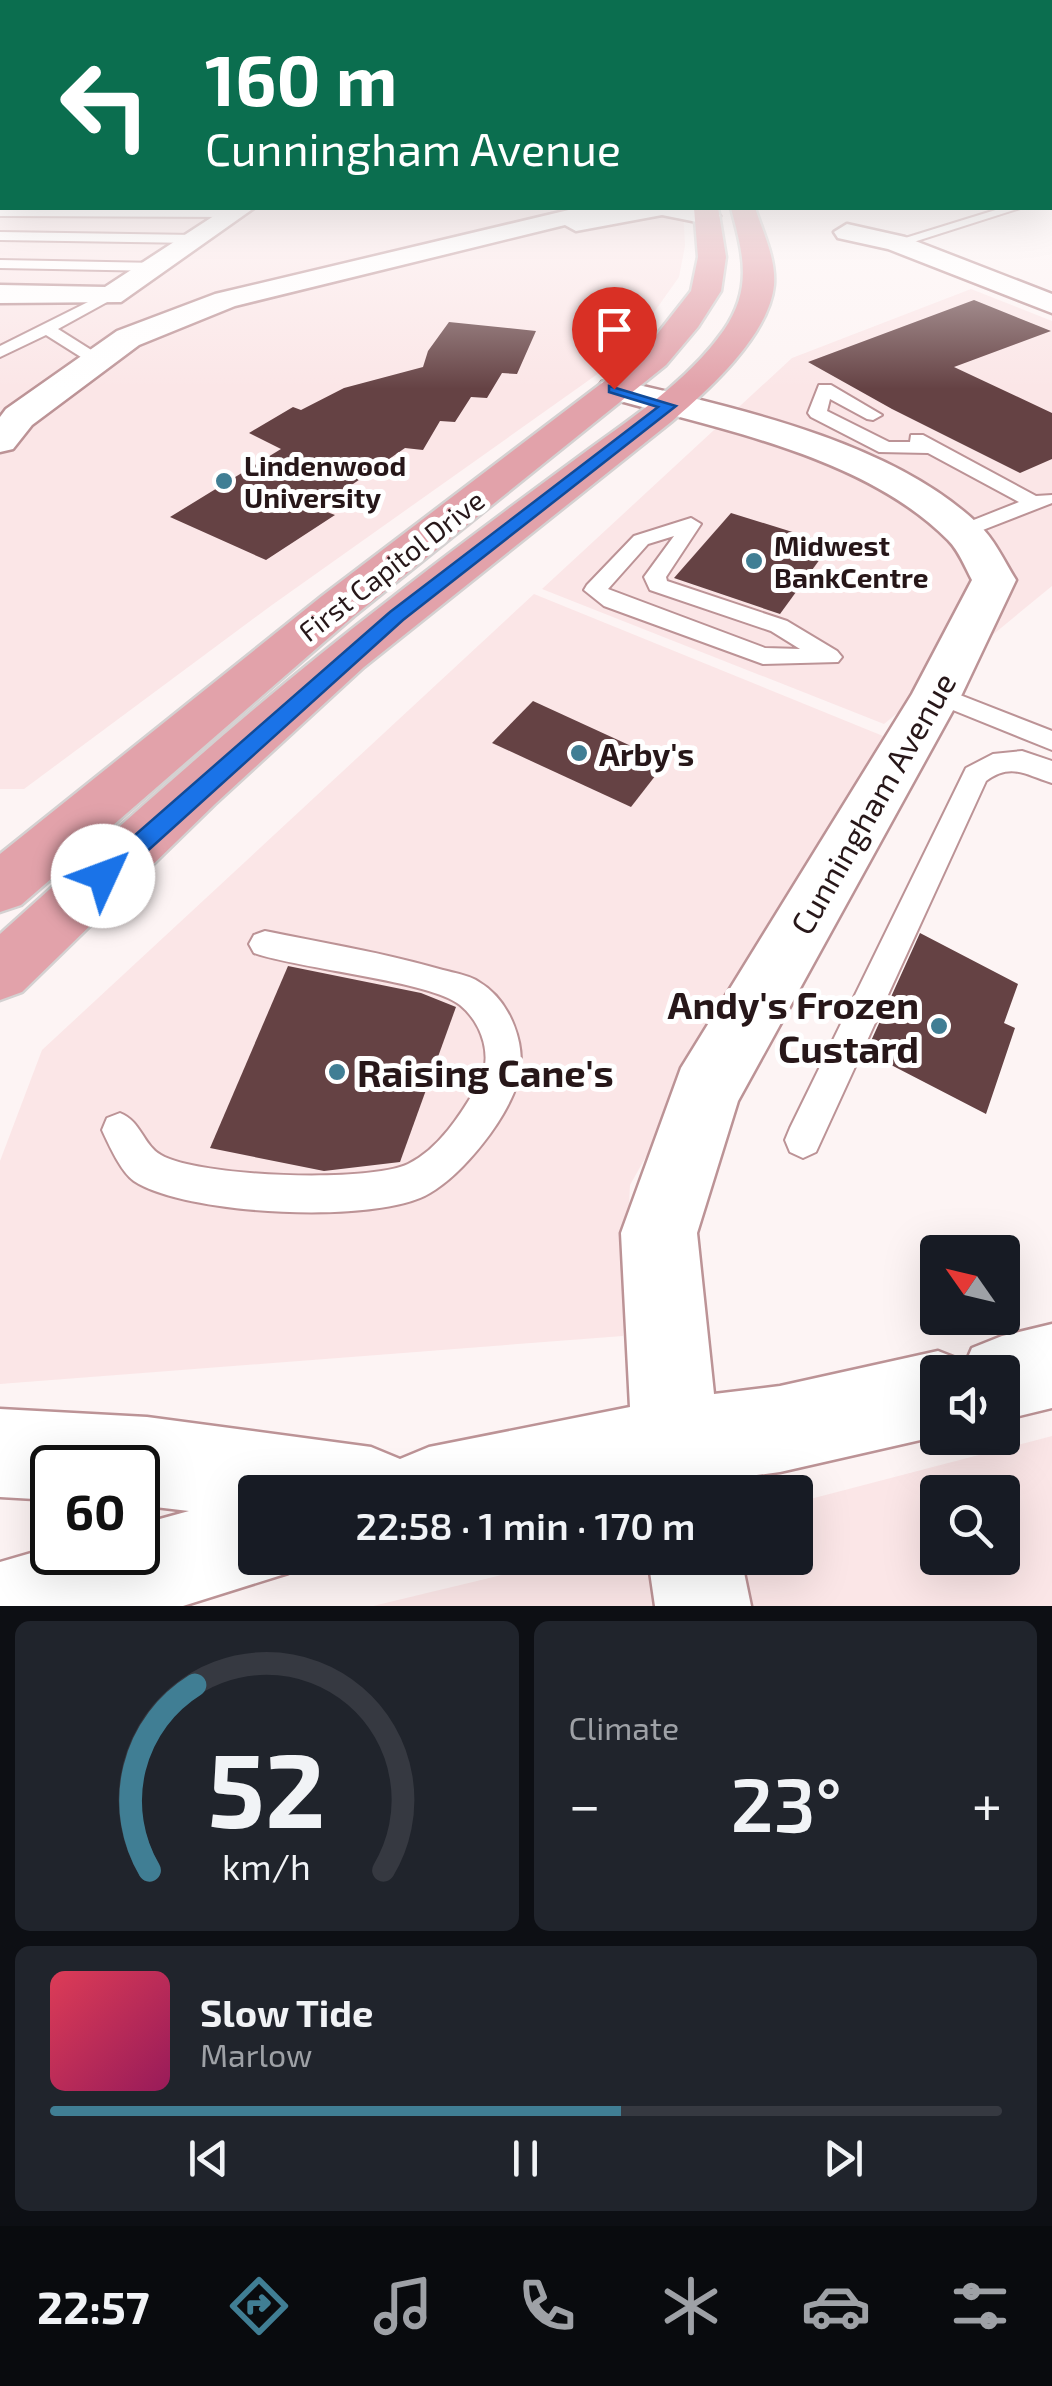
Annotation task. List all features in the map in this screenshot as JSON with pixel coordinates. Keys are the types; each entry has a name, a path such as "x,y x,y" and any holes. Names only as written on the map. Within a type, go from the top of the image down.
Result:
{"main road":[{"name":"First Capitol Drive","path":"0,888 338,606 655,358 698,308 722,239"},
{"name":"First Capitol Drive","path":"0,973 155,828 397,616 669,406 712,366 752,310 761,286 761,267 746,239"}],"street":[{"path":"0,294 112,296 196,239"},
{"path":"0,442 19,417 128,338 225,300 468,239"},
{"path":"98,361 268,297 513,239"},
{"path":"878,239 1052,304"},
{"name":"Cunningham Avenue","path":"614,389 832,454 899,485 963,531 994,580 937,694 706,1091 659,1233 680,1467"},
{"path":"1020,1374 1052,1366"},
{"path":"600,1475 680,1467 780,1430 920,1397"},
{"path":"0,1453 148,1460 253,1475"},
{"path":"10,1606 238,1545"},
{"path":"698,1575 704,1606"}],"lane":[{"path":"896,243 910,239"},
{"path":"0,264 159,267"},
{"path":"0,352 112,296"},
{"path":"44,328 98,361"},
{"path":"874,415 826,389 817,413 886,448 932,447"},
{"path":"900,430 1043,499"},
{"path":"963,531 1043,499"},
{"path":"690,524 666,538 633,571 627,581 628,589 638,596 771,642 830,657 763,656 612,601 595,590 640,540 690,524"},
{"path":"937,694 1052,741"},
{"path":"803,1140 976,775 989,762 1016,760 1052,773"},
{"path":"120,1130 145,1167 194,1186 354,1196 418,1180 467,1137 502,1078 500,1027 469,992 416,976 265,944"}],"shaded area":[{"name":"Lindenwood University","path":"0,239 685,239 679,277 623,356 272,605 24,789 0,789"},
{"path":"971,289 1052,321 1052,586 884,724 542,589 792,358"},
{"path":"534,594 883,736 630,1185 623,1336 0,1384 0,1161 42,1050"},
{"path":"1052,1436 1052,1606 373,1606 502,1575 813,1575 813,1498 979,1455 1020,1455 1020,1444"}],"building":[{"path":"974,300 1051,331 954,367 1052,413 1052,459 1020,473 808,362"},
{"path":"449,322 536,331 517,374 502,373 487,398 471,397 455,422 440,421 423,450 405,448 340,493 351,498 327,512 335,515 266,560 170,517 281,449 249,433 293,407 301,410 344,388 423,367 428,351"},
{"name":"Midwest BankCentre","path":"731,513 831,544 780,614 674,578"},
{"name":"Arby's","path":"533,701 666,762 631,807 492,743"},
{"name":"Andy's Frozen Custard","path":"920,933 1018,984 1004,1023 1015,1028 986,1114 866,1052"},
{"name":"Raising Cane's","path":"288,966 421,993 456,1007 400,1162 324,1171 210,1148"}],"place":[{"name":"Lindenwood University","path":"224,481"},
{"name":"Midwest BankCentre","path":"754,561"},
{"name":"Arby's","path":"579,753"},
{"name":"Andy's Frozen Custard","path":"939,1026"},
{"name":"Raising Cane's","path":"337,1072"}],"route":[{"path":"103,876 397,616 669,406 614,389"}]}
